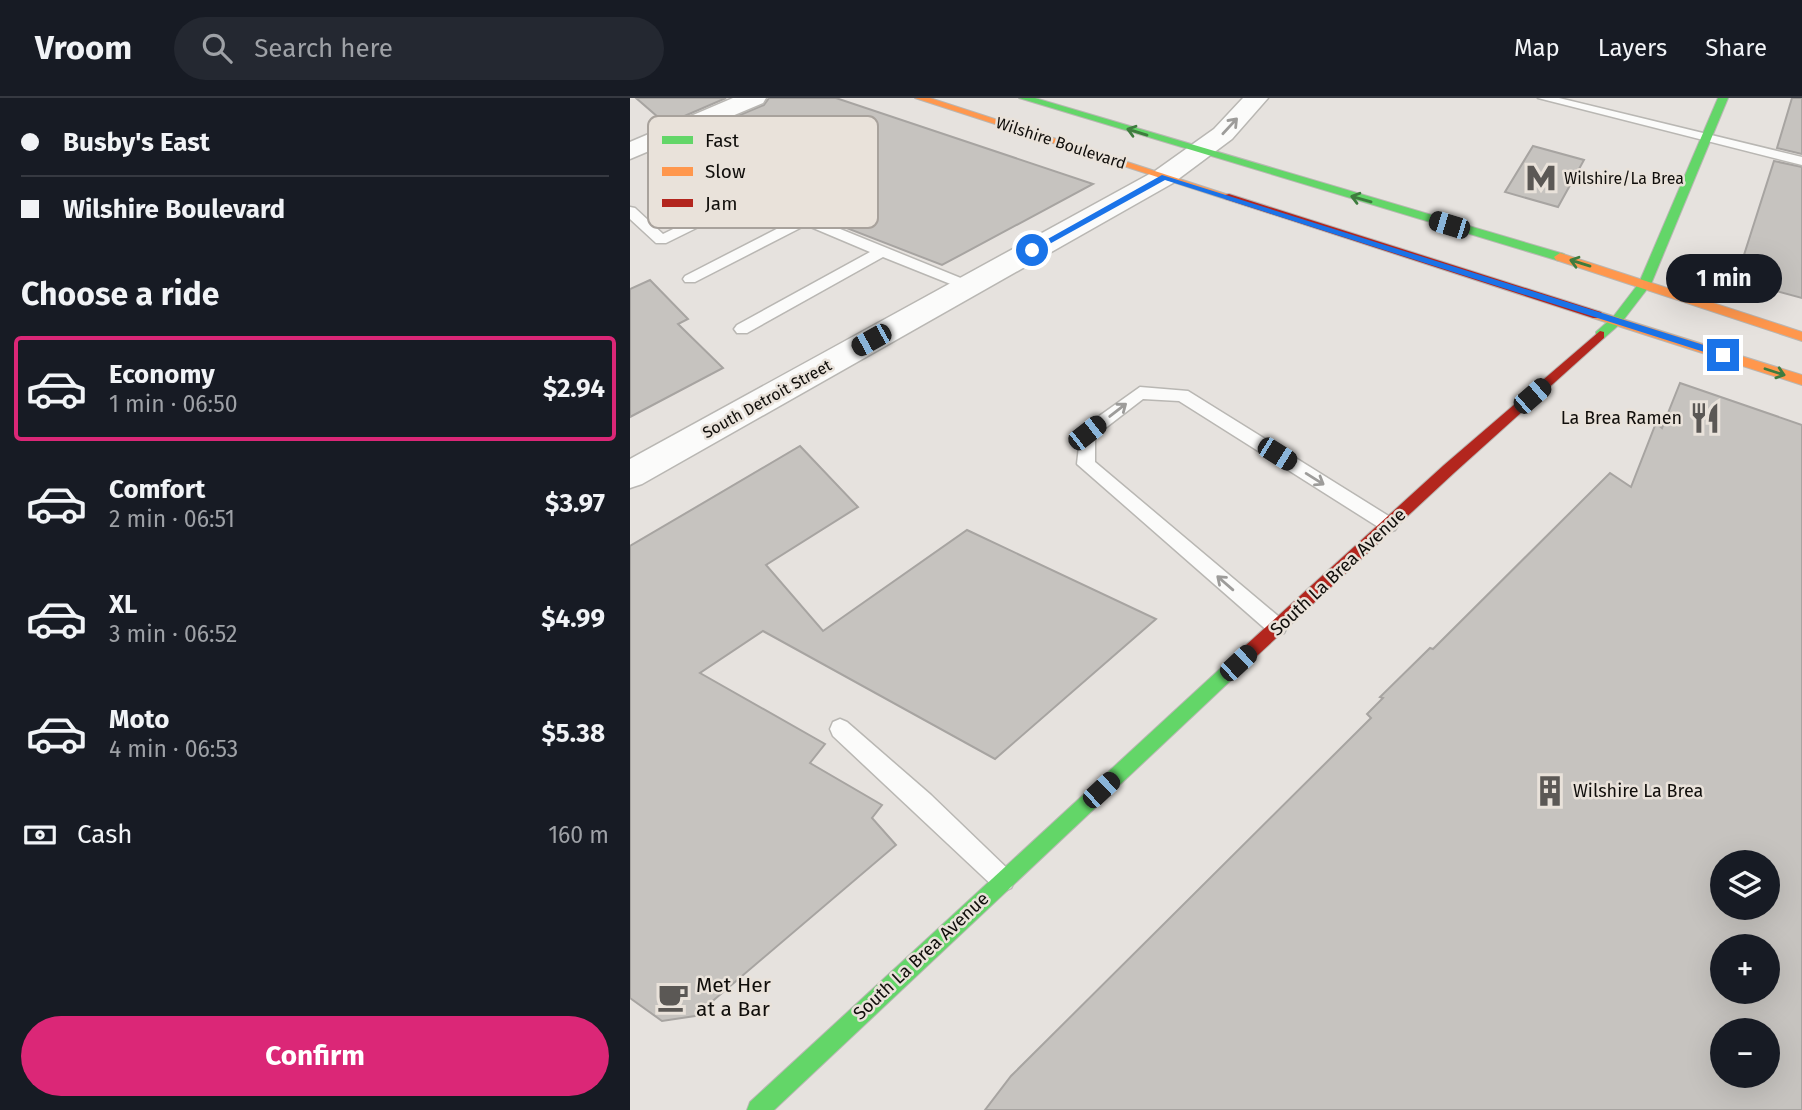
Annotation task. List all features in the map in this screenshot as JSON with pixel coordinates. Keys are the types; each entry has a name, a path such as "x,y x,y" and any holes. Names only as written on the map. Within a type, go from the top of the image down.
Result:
{"main road":[{"name":"Wilshire Boulevard","path":"920,98 1802,380"},
{"name":"Wilshire Boulevard","path":"1024,98 1645,284 1802,337"},
{"name":"South La Brea Avenue","path":"758,1110 1277,627 1617,320 1645,284 1723,98"}],"street":[{"path":"709,116 754,98"},
{"name":"South Detroit Street","path":"630,475 1164,177 1202,152 1223,134 1256,98"}],"lane":[{"path":"1544,98 1802,161"},
{"path":"630,211 648,228"},
{"path":"648,228 661,240 686,228"},
{"path":"690,279 790,228"},
{"path":"826,228 968,286"},
{"path":"742,329 882,251"},
{"path":"1277,627 1086,464 1087,433 1140,393 1182,395 1389,525"},
{"path":"840,729 923,803 1003,880"}],"building":[{"path":"636,98 726,98 684,116 657,116"},
{"path":"769,98 836,98 1093,184 942,265 847,228 878,228 878,116 738,116 764,105"},
{"path":"1792,98 1802,98 1802,154 1777,148"},
{"path":"1533,146 1584,160 1558,207 1505,192"},
{"path":"1774,161 1802,167 1802,298 1736,280"},
{"path":"650,280 688,319 678,324 723,368 630,417 630,289"},
{"name":"Wilshire La Brea","path":"1680,383 1802,425 1802,1110 985,1110 1011,1076 1371,718 1367,714 1383,698 1380,697 1430,648 1433,649 1610,473 1631,487 1656,423 1662,428"},
{"path":"800,446 858,507 766,565 823,631 967,530 1156,619 995,759 763,631 700,673 825,744 810,763 882,805 872,818 896,845 695,1016 662,1021 630,998 630,546"}],"traffic: fast":[{"path":"1024,98 1560,257"},
{"path":"1600,335 1617,320 1645,284 1723,98"},
{"path":"758,1110 1240,661"}],"traffic: slow":[{"path":"920,98 1229,197"},
{"path":"1560,257 1802,337"},
{"path":"1597,315 1802,380"}],"traffic: jam":[{"path":"1229,197 1597,315"},
{"path":"1240,661 1600,335"}],"place":[{"name":"Wilshire/La Brea","path":"1541,178"},
{"name":"La Brea Ramen","path":"1705,418"},
{"name":"Wilshire La Brea","path":"1550,791"},
{"name":"Met Her at a Bar","path":"673,997"}],"route":[{"path":"1032,250 1164,177 1723,355"}]}
